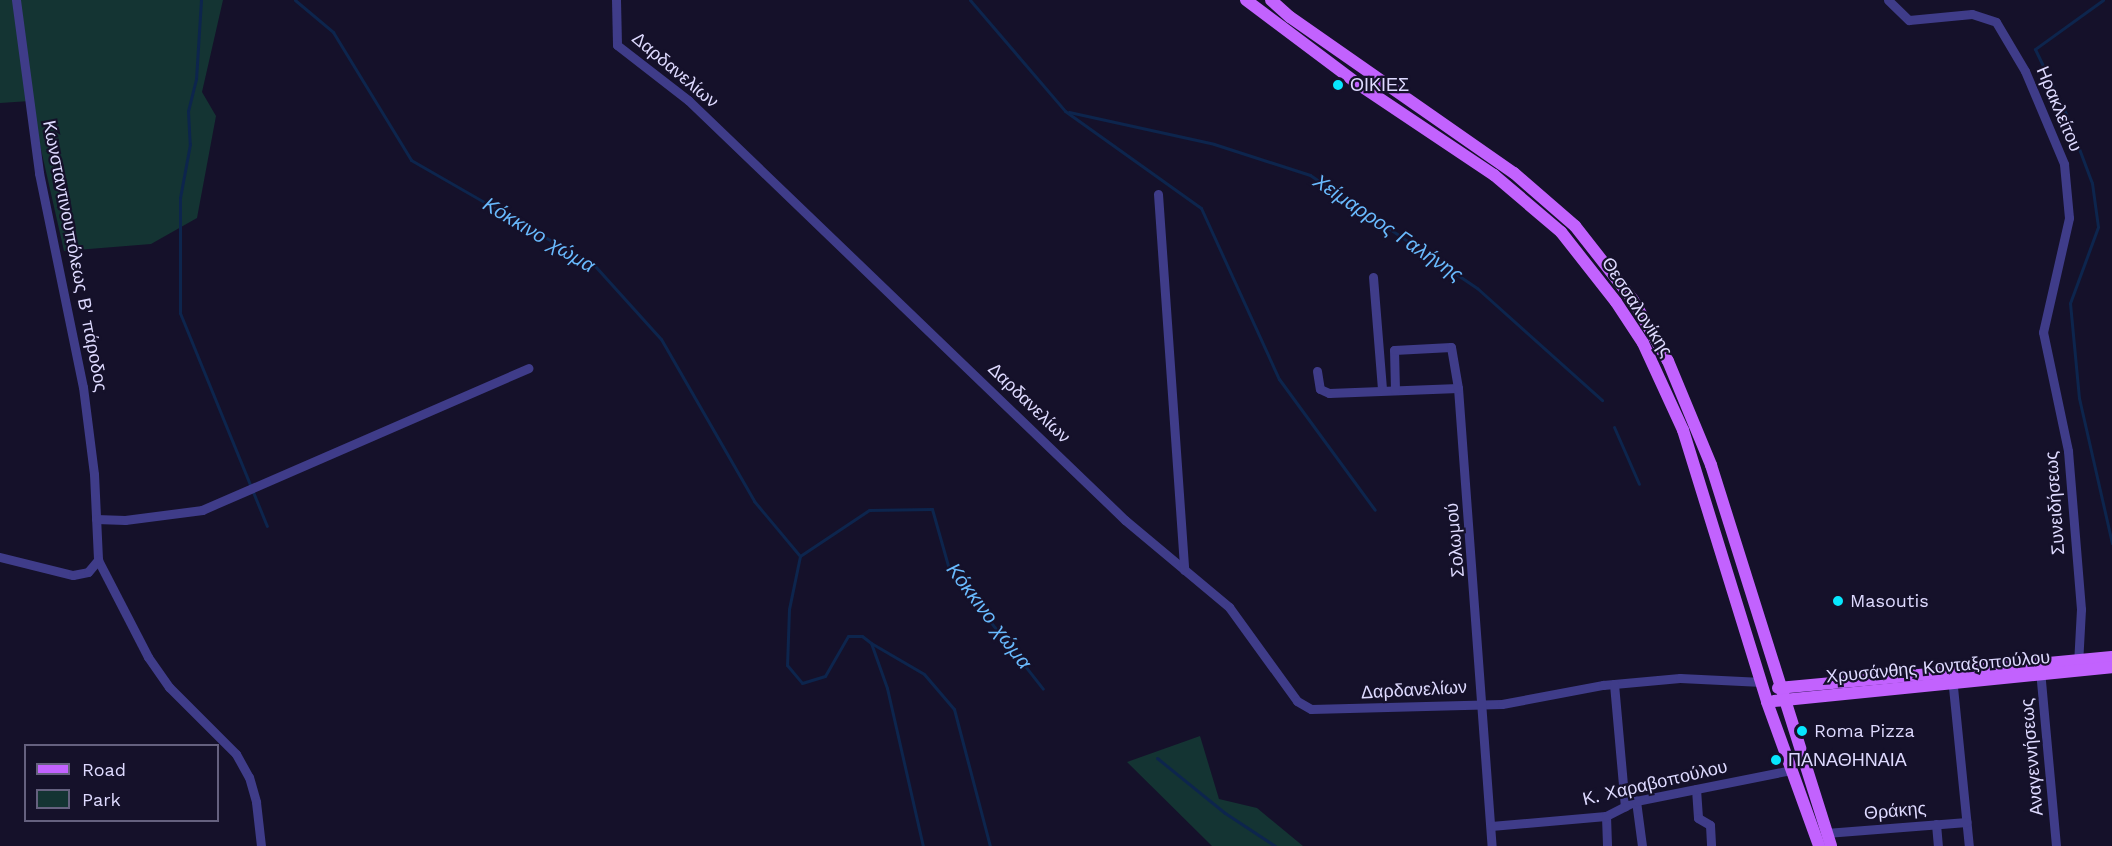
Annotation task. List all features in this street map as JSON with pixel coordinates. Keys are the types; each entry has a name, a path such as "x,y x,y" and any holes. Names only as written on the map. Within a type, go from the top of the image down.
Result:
{"main road":[{"name":"Θεσσαλονίκης","path":"1246,0 1359,84 1494,175 1560,232 1597,276 1643,343 1668,392 1693,458 1767,702 1819,846"},
{"name":"Θεσσαλονίκης","path":"1270,0 1290,18 1514,173 1575,226 1633,300 1657,339 1696,426 1752,590 1779,689 1831,846"},
{"name":"Χρυσάνθης Κονταξοπούλου","path":"2078,666 2112,657"},
{"name":"Χρυσάνθης Κονταξοπούλου","path":"1767,702 1779,689 1952,678 2078,666 2112,667"},
{"path":"1762,682 1779,689"}],"street":[{"name":"Κωνσταντινουπόλεως Β' πάροδος","path":"16,0 39,173 83,387 98,560"},
{"name":"Δαρδανελίων","path":"616,0 617,45 696,107 1125,520 1229,607 1292,695 1311,709 1483,704"},
{"name":"Ηρακλείτου","path":"1888,0 1909,20 1986,16 1996,22 2025,71 2064,165 2069,218 2043,332"},
{"path":"1158,194 1184,570"},
{"path":"1373,277 1383,390"},
{"name":"Συνειδήσεως","path":"2043,332 2068,451 2082,609 2078,666"},
{"name":"Σολωμού","path":"1395,390 1394,350 1454,348 1483,704 1492,846"},
{"path":"96,519 125,520 202,510 528,368"},
{"path":"1317,371 1320,389 1329,393 1458,388"},
{"path":"0,557 73,575 88,572 98,560 148,657 169,687 236,754 245,769 256,802 261,846"},
{"name":"Αναγεννήσεως","path":"2040,670 2056,846"},
{"path":"1483,704 1525,702 1614,684 1691,678 1762,682"},
{"path":"1952,678 1969,846"},
{"path":"1614,684 1625,807"},
{"name":"Κ. Χαραβοπούλου","path":"1491,826 1605,816 1636,801 1791,770"},
{"path":"1696,789 1698,818 1710,825 1711,846"},
{"path":"1636,801 1642,846"},
{"path":"1605,816 1607,846"},
{"name":"Θράκης","path":"1826,833 1967,822"},
{"path":"1936,824 1938,846"}],"green space":[{"path":"0,0 223,0 202,92 216,116 197,218 151,244 64,251 30,101 0,103"},
{"path":"1200,736 1219,799 1257,808 1303,846 1212,846 1127,762"}],"waterway":[{"name":"Κόκκινο χώμα","path":"201,0 196,79 188,111 190,144 180,198 180,313 267,526"},
{"name":"Κόκκινο χώμα","path":"295,0 333,32 411,160 595,266 661,339 754,501 800,556 789,609 787,665 802,683 825,676 848,636 862,636 871,643 887,688 923,846"},
{"name":"Χείμαρρος Γαλήνης","path":"970,0 1065,111 1201,208 1279,379 1375,510"},
{"path":"2103,0 2035,49 2066,114 2092,183 2098,227 2070,303 2079,398 2112,543"},
{"name":"Χείμαρρος Γαλήνης","path":"1069,112 1214,144 1310,175 1477,288 1602,400"},
{"path":"1614,427 1639,484"},
{"name":"Κόκκινο χώμα","path":"800,556 869,510 932,509 949,569 1043,689"},
{"name":"Κόκκινο χώμα","path":"871,643 924,674 954,709 990,846"},
{"name":"Κόκκινο χώμα","path":"1157,758 1225,813 1275,846"}],"place":[{"name":"ΟΙΚΙΕΣ","path":"1338,85"},
{"name":"Masoutis","path":"1838,601"},
{"name":"Roma Pizza","path":"1802,731"},
{"name":"ΠΑΝΑΘΗΝΑΙΑ","path":"1776,760"}]}
